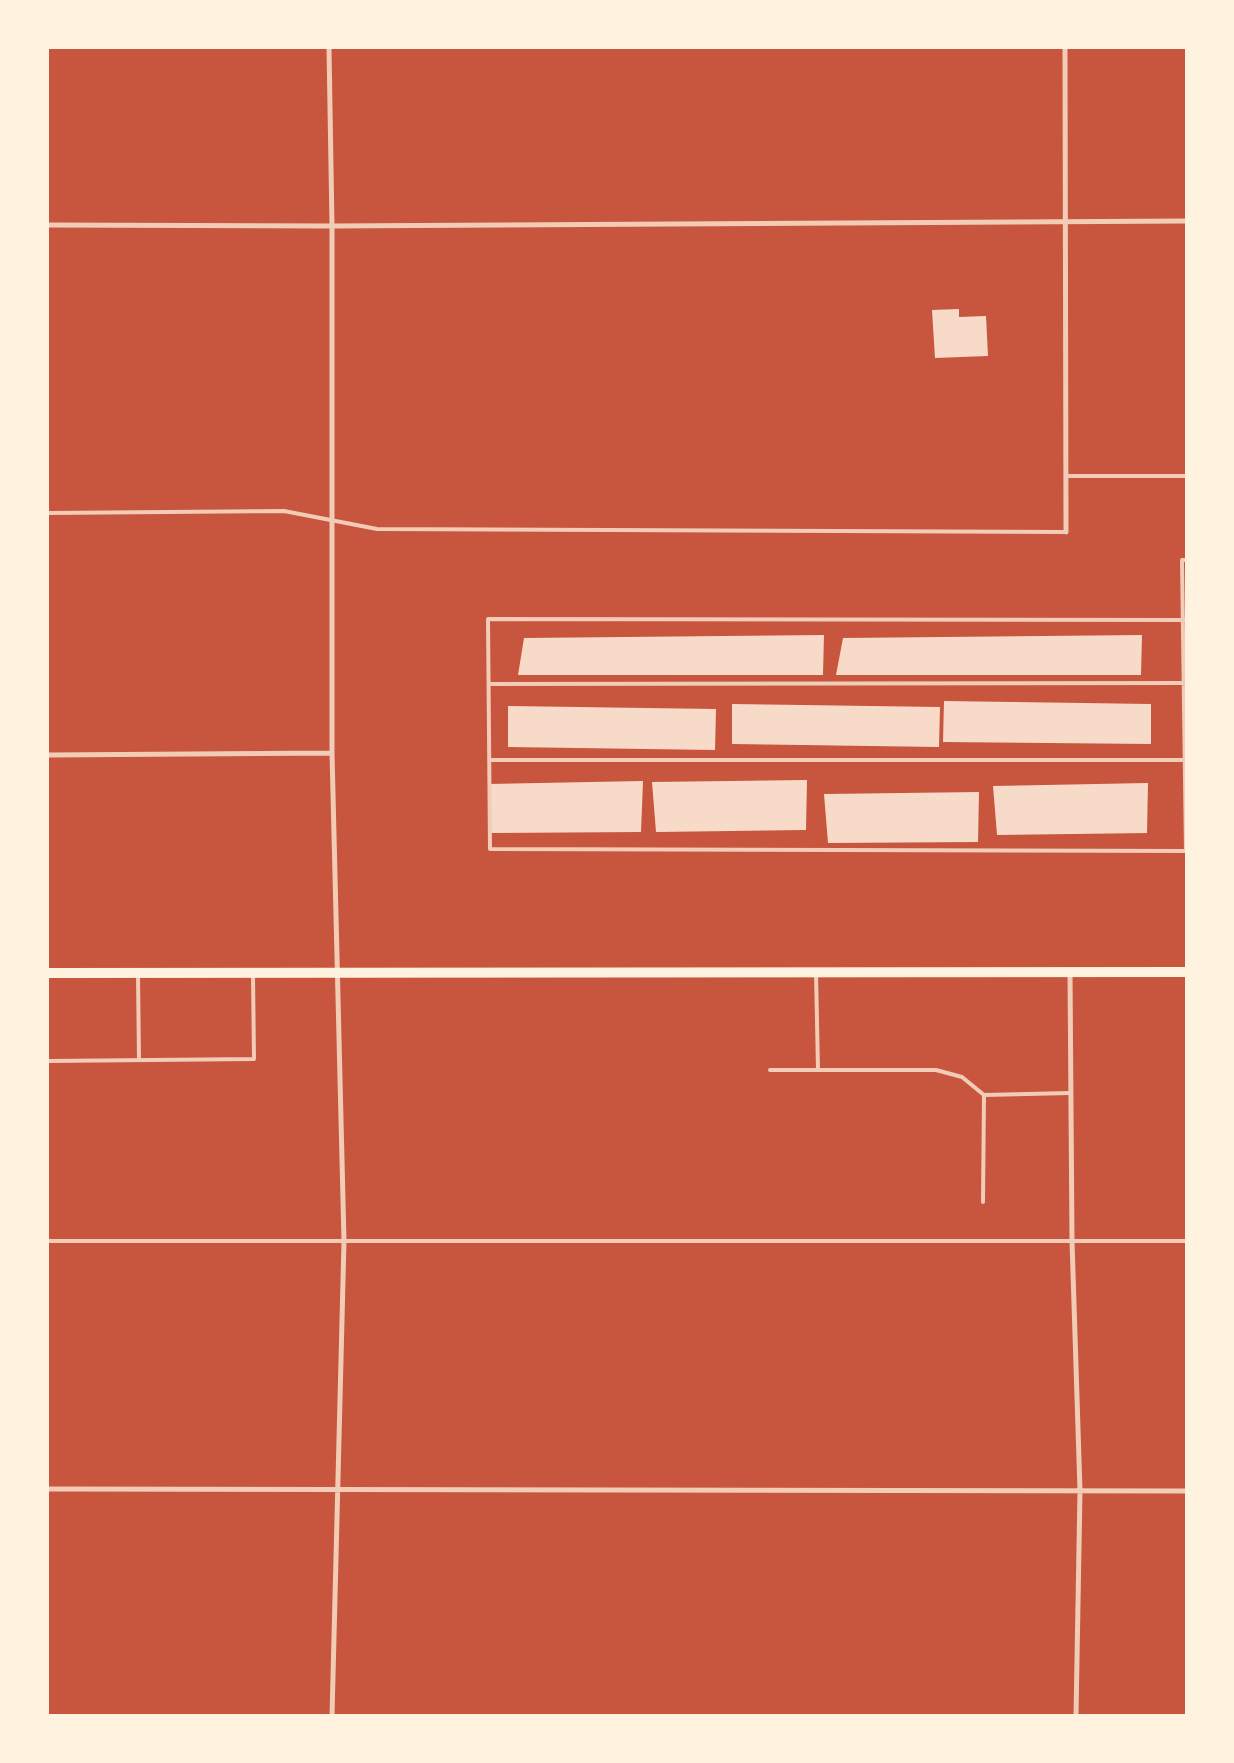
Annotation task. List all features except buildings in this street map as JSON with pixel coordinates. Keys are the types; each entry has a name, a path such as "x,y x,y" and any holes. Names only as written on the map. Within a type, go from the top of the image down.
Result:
{"main road":[{"path":"48,973 1186,972"}],"street":[{"path":"329,48 332,226 332,753 344,1241 336,1490 332,1716"},
{"path":"1065,48 1066,532"},
{"path":"48,225 332,226 1186,221"},
{"path":"48,755 332,753"},
{"path":"1070,972 1072,1241 1080,1491 1076,1716"},
{"path":"48,1489 1186,1491"}],"lane":[{"path":"1066,476 1186,476"},
{"path":"48,513 284,511 377,529 1066,532"},
{"path":"1184,620 488,619 490,848 1186,851 1185,683 1184,620 1182,560 1186,560"},
{"path":"488,684 1185,683"},
{"path":"489,760 1185,760"},
{"path":"138,973 139,1060"},
{"path":"48,1061 254,1059 253,973"},
{"path":"816,973 818,1070"},
{"path":"770,1070 936,1070 962,1077 984,1095 1070,1093"},
{"path":"983,1202 984,1095"},
{"path":"48,1241 1186,1241"}]}
